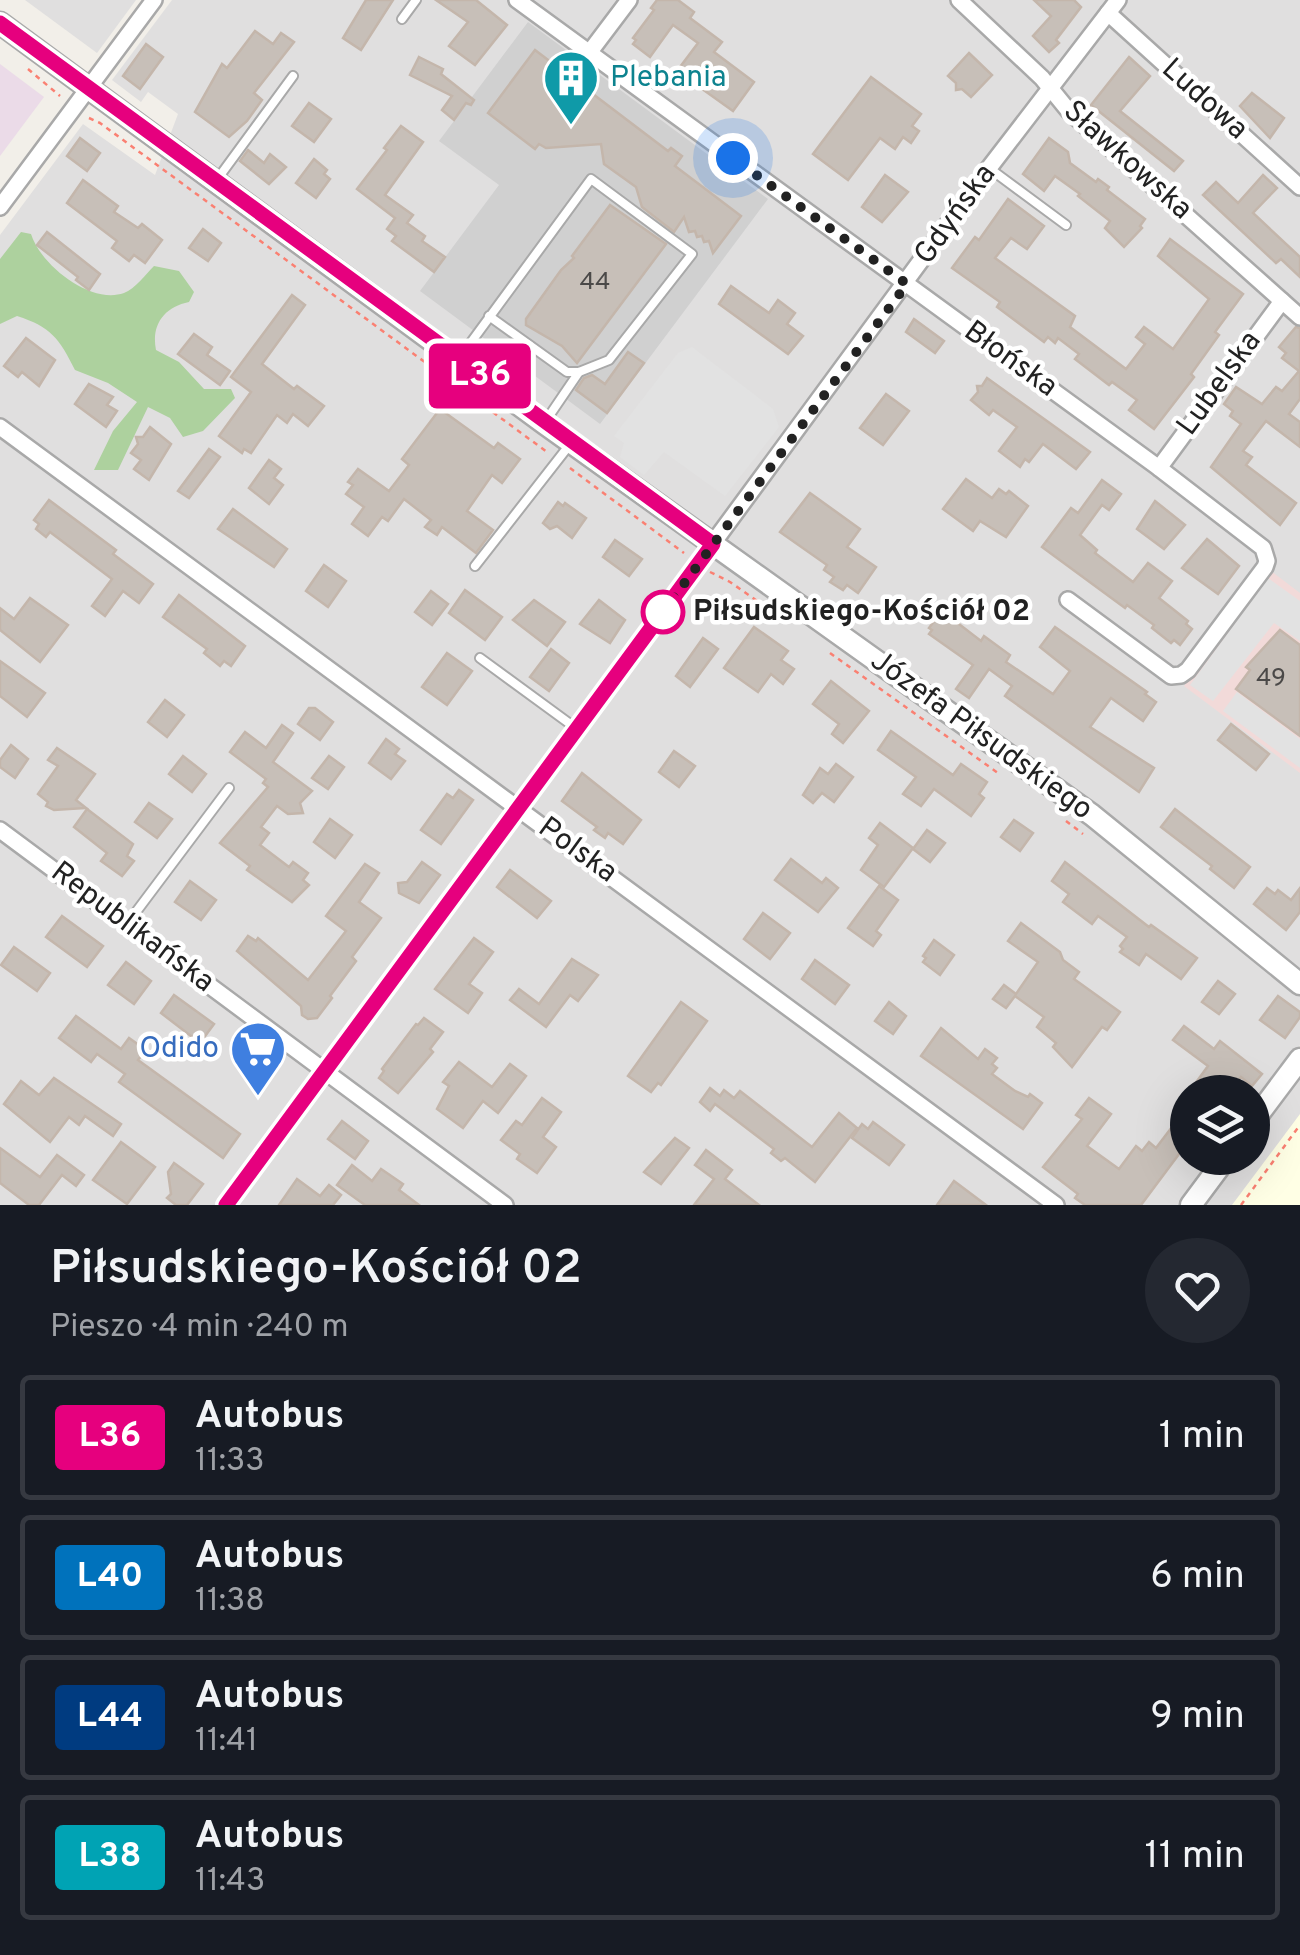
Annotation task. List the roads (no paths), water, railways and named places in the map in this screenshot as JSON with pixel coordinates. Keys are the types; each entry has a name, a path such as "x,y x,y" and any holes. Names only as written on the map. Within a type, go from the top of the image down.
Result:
{"street":[{"path":"0,207 154,0"},
{"name":"Błońska","path":"517,0 1159,468 1262,548 1267,561 1188,670 1177,676 1171,676 1068,600"},
{"path":"589,53 629,0"},
{"name":"Sławkowska","path":"960,0 1042,78 1050,91 1300,317"},
{"name":"Gdyńska","path":"226,1205 1112,5"},
{"name":"Ludowa","path":"1112,5 1300,187"},
{"name":"Józefa Piłsudskiego","path":"0,23 544,424 565,451 713,544 1092,815 1300,984"},
{"name":"Lubelska","path":"1159,468 1282,301"},
{"name":"Polska","path":"0,426 1056,1205"},
{"name":"Republikańska","path":"0,830 505,1205"},
{"path":"1270,1098 1300,1059"},
{"path":"1191,1205 1213,1175"}],"lane":[{"path":"402,19 416,0"},
{"path":"215,181 293,76"},
{"path":"989,168 1066,224"},
{"path":"458,360 490,316 591,179 692,254 609,360 578,372 567,372 490,316"},
{"path":"544,424 578,372"},
{"path":"476,566 565,451"},
{"path":"480,658 577,729"},
{"path":"128,924 229,788"}],"place":[{"name":"Plebania","path":"571,127"},
{"name":"Piłsudskiego-Kościół 02","path":"663,612"},
{"name":"Odido","path":"258,1098"}]}
